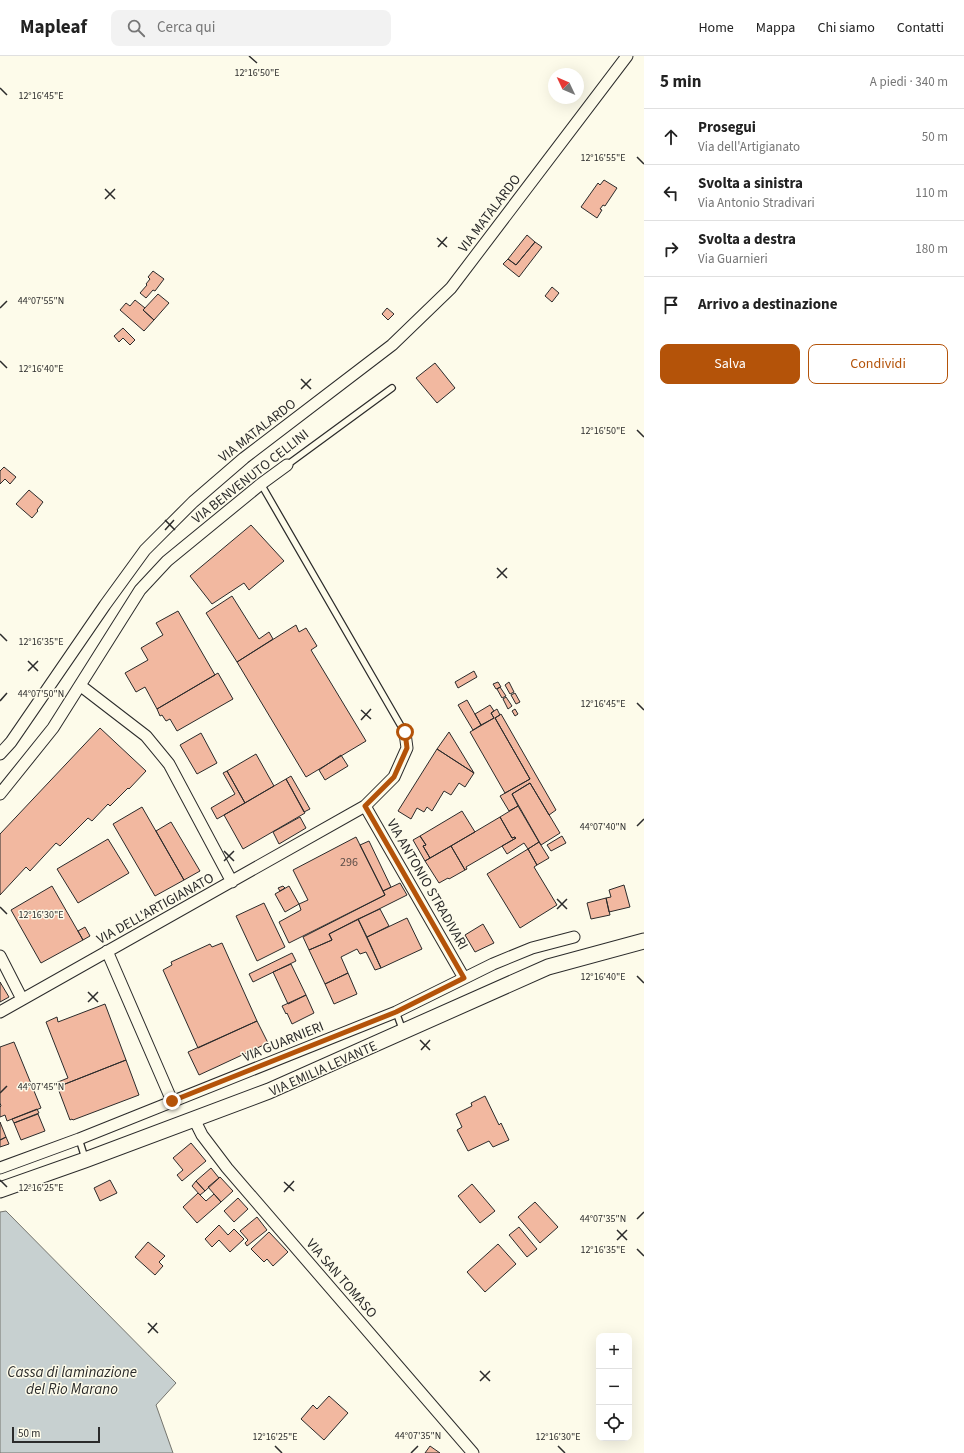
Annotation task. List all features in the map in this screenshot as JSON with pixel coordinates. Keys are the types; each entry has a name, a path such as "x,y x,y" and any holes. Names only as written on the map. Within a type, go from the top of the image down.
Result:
{"main road":[{"name":"VIA EMILIA LEVANTE","path":"0,1190 269,1092 548,967 644,941"}],"street":[{"name":"VIA MATALARDO","path":"0,754 11,742 100,612 145,550 198,497 244,458 392,344 451,288 627,56"},
{"name":"VIA BENVENUTO CELLINI","path":"0,794 53,728 140,590 167,561 261,484 287,465"},
{"path":"80,686 146,736 169,764 232,882"},
{"name":"VIA DELL'ARTIGIANATO","path":"0,1012 365,806 394,777 407,748 405,732"},
{"name":"VIA ANTONIO STRADIVARI","path":"365,806 464,978"},
{"name":"VIA GUARNIERI","path":"0,1168 79,1139 396,1012 493,964 532,948 574,937"},
{"path":"107,951 172,1101"},
{"path":"0,956 22,1000"},
{"name":"VIA SAN TOMASO","path":"194,1119 202,1135 227,1168 473,1453"}],"lane":[{"name":"VIA BENVENUTO CELLINI","path":"287,465 392,388"},
{"path":"261,484 405,732"},
{"path":"396,1012 404,1032"},
{"path":"79,1139 85,1160"}],"water":[{"name":"Cassa di laminazione del Rio Marano","path":"6,1211 176,1383 156,1405 173,1453 0,1453 0,1212"}],"building":[{"path":"604,180 617,188 605,206 603,205 600,209 602,210 597,218 581,207 598,183 600,185"},
{"path":"527,235 535,242 516,265 508,259"},
{"path":"535,242 542,247 519,277 503,264 508,259 516,265"},
{"path":"153,271 164,279 155,291 153,290 146,298 140,293 147,285 146,284 150,279 148,277"},
{"path":"552,287 559,293 552,302 545,296"},
{"path":"158,294 169,303 154,320 143,310"},
{"path":"135,300 145,308 143,310 154,320 144,331 120,310 126,303 130,306"},
{"path":"387,308 394,314 388,320 382,314"},
{"path":"123,328 135,340 130,345 123,338 119,342 114,336"},
{"path":"435,363 455,388 437,403 416,378"},
{"path":"4,467 16,477 10,484 5,479 0,484 0,471"},
{"path":"29,490 43,502 32,518 16,504"},
{"path":"251,525 284,561 249,590 244,583 212,604 190,576"},
{"path":"232,596 259,639 269,632 273,639 237,662 206,613"},
{"path":"178,611 215,675 157,709 145,687 136,692 125,673 148,660 141,648 163,635 156,623"},
{"path":"296,625 299,632 306,628 317,646 311,650 366,741 306,777 237,662"},
{"path":"474,671 477,677 458,688 455,682"},
{"path":"218,673 233,699 177,731 170,719 166,721 162,715 160,716 157,709"},
{"path":"498,682 501,687 496,689 493,684"},
{"path":"509,682 514,692 510,694 505,685"},
{"path":"500,687 506,696 502,698 497,689"},
{"path":"515,693 520,702 516,704 511,695"},
{"path":"506,697 512,706 508,709 503,699"},
{"path":"467,700 481,725 473,730 458,705"},
{"path":"490,705 494,711 491,713 494,718 481,725 475,714"},
{"path":"497,709 500,715 495,718 530,779 505,793 470,732 494,718 491,713"},
{"path":"515,709 518,714 515,716 512,711"},
{"path":"501,714 556,810 549,815 530,783 512,794 518,806 509,811 500,796 530,779 495,718"},
{"path":"100,728 146,771 129,789 128,788 110,806 108,804 92,821 88,818 60,846 56,843 30,871 26,867 0,895 0,834"},
{"path":"449,732 474,773 437,749"},
{"path":"201,733 217,763 197,774 180,745"},
{"path":"437,749 474,773 465,787 459,783 451,795 444,791 432,811 427,807 424,812 417,808 411,819 398,811"},
{"path":"256,754 274,786 245,803 227,771"},
{"path":"341,755 348,766 325,780 319,770"},
{"path":"227,771 245,803 217,819 211,808 235,794 223,773"},
{"path":"291,776 310,809 304,812 286,779"},
{"path":"286,779 305,813 243,849 224,815"},
{"path":"530,783 560,833 541,845 512,794"},
{"path":"518,806 539,842 528,849 524,843 507,854 502,846 516,838 512,838 500,817"},
{"path":"142,807 184,880 155,896 113,824"},
{"path":"462,811 475,832 430,858 423,846 426,845 420,836"},
{"path":"300,817 306,828 279,844 273,832"},
{"path":"500,817 512,838 516,838 466,867 467,869 465,870 451,846"},
{"path":"171,822 200,871 184,880 156,831"},
{"path":"420,836 426,845 423,846 430,858 425,861 413,840"},
{"path":"562,836 566,843 551,851 547,845"},
{"path":"356,837 385,895 289,943 279,922 301,910 299,904 308,900 293,870"},
{"path":"108,839 129,873 78,903 57,869"},
{"path":"369,841 391,887 383,891 360,845"},
{"path":"539,842 549,858 537,865 528,849"},
{"path":"451,846 465,870 439,883 425,861"},
{"path":"528,849 537,865 534,867 557,905 520,928 487,874"},
{"path":"400,883 407,895 329,934 332,940 309,950 303,937 385,895 383,891"},
{"path":"624,885 630,907 609,912 606,898 611,897 609,890"},
{"path":"52,886 83,940 41,963 11,910"},
{"path":"283,886 285,888 280,891 278,888"},
{"path":"289,886 299,904 285,912 275,894"},
{"path":"606,898 610,915 591,919 587,903"},
{"path":"264,903 285,947 257,961 236,916"},
{"path":"380,909 389,926 367,937 358,919"},
{"path":"407,918 422,949 381,968 367,937"},
{"path":"358,919 381,968 375,970 366,952 360,954 357,949 341,957 348,973 325,984 309,950 332,940 329,934"},
{"path":"483,924 494,943 475,952 465,935"},
{"path":"85,927 90,936 83,940 78,931"},
{"path":"222,943 257,1021 198,1048 163,970 172,965 171,962 210,944 212,947"},
{"path":"292,953 296,961 253,982 249,974"},
{"path":"291,964 306,995 288,1004 273,972"},
{"path":"348,973 357,994 334,1004 325,984"},
{"path":"0,982 9,997 0,1002"},
{"path":"306,995 314,1013 292,1024 282,1006"},
{"path":"105,1004 126,1060 60,1086 58,1082 68,1078 46,1022 57,1017 58,1022"},
{"path":"257,1021 268,1043 199,1075 188,1052"},
{"path":"14,1042 41,1108 7,1121 5,1115 0,1117 0,1047"},
{"path":"126,1060 139,1095 70,1120 56,1083 58,1082 60,1086"},
{"path":"485,1096 499,1125 501,1123 509,1140 493,1147 489,1141 468,1151 457,1130 462,1127 456,1114 472,1106 471,1103"},
{"path":"37,1109 39,1113 14,1123 12,1119"},
{"path":"38,1114 45,1131 21,1140 14,1123"},
{"path":"0,1122 6,1137 0,1140"},
{"path":"6,1137 9,1144 0,1147 0,1140"},
{"path":"191,1143 206,1161 182,1181 177,1175 183,1170 173,1158"},
{"path":"211,1168 219,1178 205,1191 196,1181"},
{"path":"220,1177 233,1191 221,1202 208,1187"},
{"path":"110,1180 117,1193 100,1201 94,1188"},
{"path":"196,1181 205,1191 200,1195 192,1186"},
{"path":"472,1184 495,1211 480,1223 458,1196"},
{"path":"198,1193 206,1201 214,1194 221,1202 197,1223 183,1207"},
{"path":"238,1198 248,1209 234,1222 224,1211"},
{"path":"535,1202 558,1227 540,1243 518,1217"},
{"path":"257,1217 267,1230 247,1246 245,1243 248,1240 240,1231"},
{"path":"219,1225 228,1235 234,1229 244,1239 230,1252 219,1240 212,1247 205,1239"},
{"path":"519,1227 537,1249 527,1257 509,1235"},
{"path":"269,1232 288,1252 273,1266 267,1259 264,1262 251,1249"},
{"path":"148,1242 165,1256 159,1262 163,1266 155,1275 135,1257"},
{"path":"498,1244 516,1264 485,1292 467,1272"},
{"path":"329,1396 348,1413 324,1440 301,1419 313,1405 317,1409"},
{"path":"430,1446 440,1453 425,1453"}],"route":[{"path":"172,1101 396,1012 464,978 365,806 394,777 407,748 405,732"}]}
